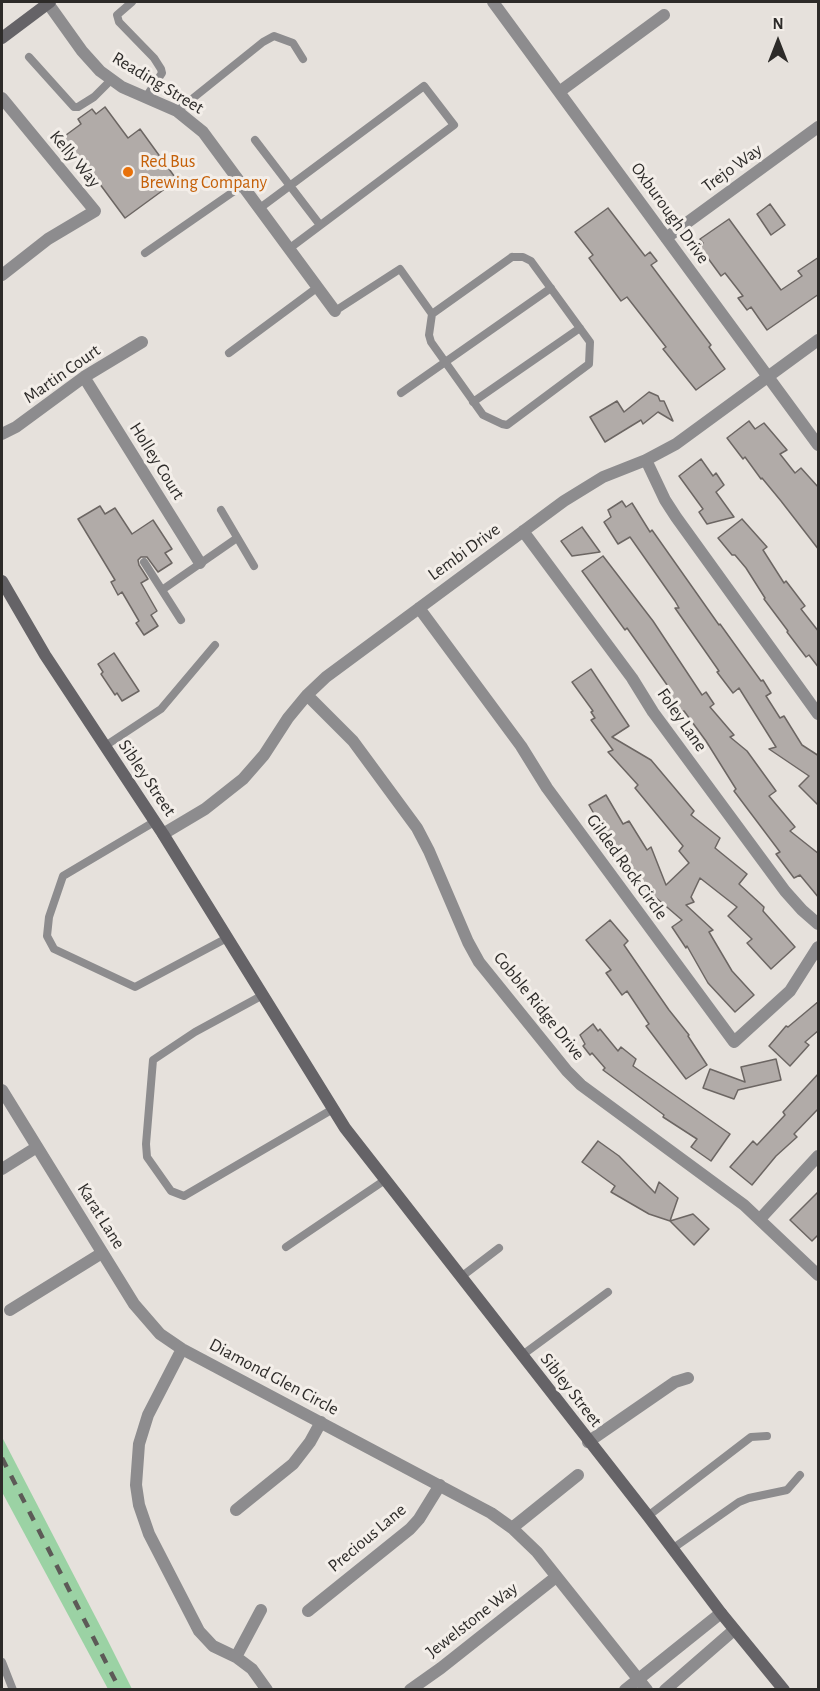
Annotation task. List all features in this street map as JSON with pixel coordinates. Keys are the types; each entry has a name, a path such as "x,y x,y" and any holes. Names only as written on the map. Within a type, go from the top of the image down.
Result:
{"street":[{"name":"Reading Street","path":"48,2 82,51 111,80 177,111 203,132 335,311"},
{"path":"2,38 48,2"},
{"name":"Oxburough Drive","path":"492,2 819,445"},
{"path":"559,92 664,15"},
{"name":"Kelly Way","path":"2,99 95,211 48,239 2,274"},
{"name":"Trejo Way","path":"666,238 819,127"},
{"name":"Lembi Drive","path":"163,834 205,809 243,779 264,755 288,718 326,677 582,489 676,444 819,340"},
{"name":"Martin Court","path":"2,435 16,428 84,377 142,342"},
{"name":"Holley Court","path":"84,377 200,563"},
{"path":"646,460 665,500 676,517 819,714"},
{"name":"Foley Lane","path":"523,531 632,678 652,712 785,891 819,924"},
{"name":"Sibley Street","path":"2,581 45,655 163,834 345,1128 648,1516 734,1630 784,1689"},
{"name":"Gilded Rock Circle","path":"419,608 521,746 547,788 734,1042 789,991 819,947"},
{"name":"Cobble Ridge Drive","path":"307,695 347,735 417,828 479,962 567,1071 581,1085 744,1205 819,1275"},
{"name":"Karat Lane","path":"2,1090 141,1315 160,1334 182,1349"},
{"path":"2,1169 37,1147"},
{"path":"760,1219 819,1156"},
{"path":"10,1310 102,1253"},
{"name":"Diamond Glen Circle","path":"262,1688 252,1669 236,1657 213,1646 199,1631 149,1534 139,1505 136,1485 139,1444 148,1415 182,1349 440,1485 491,1513 512,1528 537,1552 643,1685"},
{"path":"588,1442 675,1382 688,1378"},
{"path":"236,1510 293,1464 310,1442 321,1422"},
{"path":"512,1528 578,1475"},
{"name":"Precious Lane","path":"308,1611 410,1529 419,1519 440,1485"},
{"name":"Jewelstone Way","path":"410,1689 441,1668 556,1576"},
{"path":"236,1657 261,1610"},
{"path":"625,1689 643,1685 721,1613"},
{"path":"665,1689 734,1630"}],"lane":[{"path":"132,2 117,15 119,22 162,69 162,73 146,97"},
{"path":"177,111 263,42 274,36 293,43 303,59"},
{"path":"29,57 74,107 94,97 111,80"},
{"path":"260,207 424,86 454,125 290,248"},
{"path":"255,140 320,225"},
{"path":"145,253 243,185"},
{"path":"335,311 400,268 432,314 429,335 431,342 483,415 502,424 507,425 589,364 590,342 531,261 523,257 512,257 432,314"},
{"path":"229,353 318,287"},
{"path":"401,393 551,288"},
{"path":"473,402 580,328"},
{"path":"221,510 254,566"},
{"path":"162,590 237,538"},
{"path":"144,562 182,620"},
{"path":"105,746 161,710 215,645"},
{"path":"154,822 63,876 49,916 47,936 54,950 135,987 227,938"},
{"path":"263,995 195,1032 153,1060 146,1144 147,1157 171,1191 184,1196 333,1109"},
{"path":"286,1247 385,1180"},
{"path":"461,1277 499,1248"},
{"path":"521,1356 608,1292"},
{"path":"648,1516 751,1437 767,1436"},
{"path":"672,1549 739,1502 788,1490 800,1475"},
{"path":"2,1662 13,1689"}],"green space":[{"path":"2,1437 132,1689 108,1689 2,1492"}],"building":[{"path":"105,107 128,138 140,129 177,180 125,218 85,164 82,166 62,138 81,124 78,119 92,109 96,114"},
{"path":"770,204 785,225 771,235 757,214"},
{"path":"608,208 645,256 650,252 657,261 651,265 711,345 709,347 725,369 696,390 663,349 666,347 627,297 621,301 589,258 593,255 575,232"},
{"path":"729,219 781,290 802,276 798,271 819,257 819,294 767,330 751,307 747,310 738,298 743,296 725,273 721,276 699,246 703,243 700,239"},
{"path":"649,392 658,396 660,401 664,401 673,421 658,412 643,424 641,420 605,442 590,417 617,401 624,412"},
{"path":"749,421 755,429 764,423 787,450 780,454 795,473 801,468 819,488 819,550 745,457 743,459 727,438"},
{"path":"701,459 713,476 716,473 724,485 716,492 734,517 707,524 699,512 703,509 679,476"},
{"path":"622,501 626,507 632,503 650,532 652,530 719,625 761,681 763,680 771,693 766,696 780,718 784,716 802,745 819,756 819,806 799,786 809,776 769,749 776,747 739,688 733,693 717,672 719,671 675,608 679,608 675,601 630,537 618,544 604,522 611,517 608,510"},
{"path":"100,506 105,514 115,508 132,534 153,520 172,549 165,553 172,563 158,572 147,557 141,557 138,560 148,579 141,583 157,611 151,615 158,626 144,635 136,623 139,621 122,592 118,595 111,582 115,580 78,519"},
{"path":"742,519 767,547 763,550 784,583 786,581 805,606 801,609 819,632 819,668 809,655 806,657 787,632 746,568 718,538"},
{"path":"582,527 600,552 572,556 561,541"},
{"path":"603,556 653,621 702,695 706,692 714,704 710,707 734,735 730,737 747,751 776,791 769,796 795,827 790,831 819,854 819,898 800,875 794,878 776,854 780,852 734,791 736,789 706,741 684,711 680,712 668,694 672,692 627,628 625,630 582,571"},
{"path":"114,653 139,691 122,701 117,693 115,695 101,674 103,672 98,664"},
{"path":"591,669 629,726 612,737 651,760 694,811 691,815 720,838 715,848 747,874 739,884 764,907 763,911 795,947 771,969 747,943 752,939 728,916 737,907 700,878 691,897 694,902 686,905 713,930 709,932 732,971 754,995 735,1012 708,983 687,946 686,948 672,927 682,920 640,884 636,886 616,857 613,859 601,838 606,835 589,805 606,795 623,824 629,821 647,850 651,847 666,885 689,863 679,851 683,846 635,788 638,785 608,752 613,750 591,720 595,718 591,712 593,711 572,682"},
{"path":"610,920 628,941 624,945 689,1035 707,1065 686,1079 646,1026 649,1024 627,991 622,995 606,973 611,970 586,940"},
{"path":"819,1001 819,1030 805,1042 809,1045 790,1066 769,1046 786,1026 788,1027"},
{"path":"593,1024 618,1051 621,1047 636,1059 633,1066 730,1134 711,1161 691,1147 697,1139 663,1117 664,1115 603,1070 605,1068 592,1053 590,1055 583,1046 585,1044 580,1035"},
{"path":"776,1059 781,1080 738,1090 734,1099 703,1088 710,1069 745,1082 741,1067"},
{"path":"819,1073 819,1108 794,1134 797,1137 776,1156 752,1185 730,1167 753,1141 757,1145 785,1115 783,1112"},
{"path":"598,1141 619,1156 655,1193 659,1182 678,1198 670,1221 649,1214 611,1192 615,1186 582,1162"},
{"path":"819,1191 819,1234 812,1241 790,1220"},
{"path":"693,1214 709,1229 694,1245 670,1221"}],"railway":[{"path":"2,1458 120,1690"}],"place":[{"name":"Red Bus Brewing Company","path":"128,172"}]}
